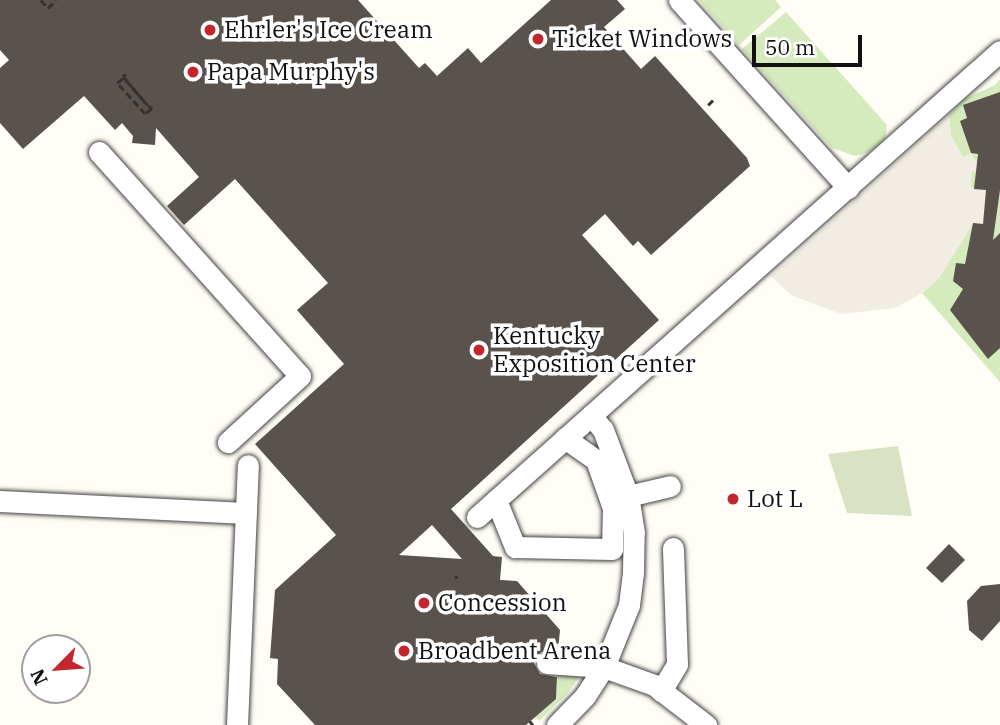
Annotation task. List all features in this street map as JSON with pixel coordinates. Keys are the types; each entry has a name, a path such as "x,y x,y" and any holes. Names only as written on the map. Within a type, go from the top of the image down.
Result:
{"street":[{"path":"679,0 848,188"},
{"path":"477,517 1000,51"},
{"path":"99,152 300,376 228,443"},
{"path":"557,725 585,696 604,667 629,606 634,533 628,496 603,430 590,415"},
{"path":"496,500 515,547 612,549 613,508 596,460 565,438"},
{"path":"237,725 248,465"},
{"path":"628,496 670,486"},
{"path":"0,501 246,513"},
{"path":"661,691 677,664 673,548"},
{"path":"547,663 604,667 661,691 706,725"}],"path":[{"path":"41,0 48,8 56,0"},
{"path":"126,74 123,77 126,80 152,109 145,114 117,83 124,77 148,104"},
{"path":"708,105 713,100"},
{"path":"532,722 539,724"}],"green space":[{"path":"699,0 775,0 781,7 739,45"},
{"path":"786,12 887,125 885,139 869,152 855,156 832,148 742,49"},
{"path":"1000,79 1000,382 922,293 939,278 973,223 983,217 985,202 970,188 972,171 981,172 963,157 951,136 949,115 965,99 995,85"},
{"path":"898,446 912,516 847,513 828,454"},
{"path":"558,667 584,669 568,693 539,721 535,717 556,699"}],"shaded area":[{"path":"949,115 951,136 963,157 971,153 981,172 972,171 971,188 989,190 984,224 973,223 939,278 922,293 895,308 841,314 791,295 771,276"}],"building":[{"name":"Kentucky Exposition Center","path":"0,0 358,0 419,68 425,63 437,76 468,48 481,63 551,0 617,0 625,9 604,27 641,69 655,56 747,158 750,166 651,255 638,241 633,246 605,214 582,235 659,320 451,509 493,556 502,557 500,580 517,581 560,630 558,651 541,652 534,663 540,674 557,677 556,699 526,725 315,725 277,684 278,659 270,658 275,590 336,535 255,444 344,364 297,310 328,283 235,179 184,225 167,206 199,177 156,128 155,145 132,143 133,136 122,123 115,130 84,96 23,149 0,123 0,68 9,60 0,50","holes":["432,525 462,559 399,555"]},
{"path":"1000,92 1000,190 993,240 1000,233 1000,348 988,359 950,310 963,289 953,281 956,263 965,264 973,223 983,224 986,190 974,189 978,154 971,153 960,121 967,118 963,105"},
{"path":"949,544 965,560 942,583 926,568"},
{"path":"1000,584 1000,621 982,641 969,630 967,601 981,586"}],"place":[{"name":"Ehrler's Ice Cream","path":"210,30"},
{"name":"Ticket Windows","path":"538,39"},
{"name":"Papa Murphy's","path":"193,72"},
{"name":"Kentucky Exposition Center","path":"479,350"},
{"name":"Lot L","path":"733,499"},
{"name":"Concession","path":"424,603"},
{"name":"Broadbent Arena","path":"404,651"}]}
